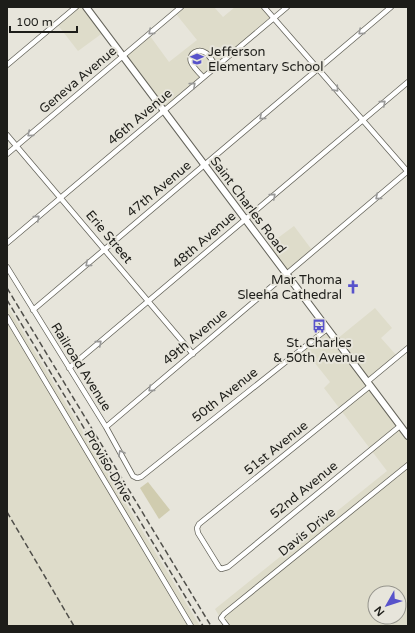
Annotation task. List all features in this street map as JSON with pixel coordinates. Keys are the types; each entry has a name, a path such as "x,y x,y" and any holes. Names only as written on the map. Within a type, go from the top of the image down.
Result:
{"main road":[{"name":"Saint Charles Road","path":"86,7 408,436"}],"street":[{"path":"7,66 76,7"},
{"name":"Geneva Avenue","path":"7,154 181,7"},
{"path":"264,7 408,171"},
{"name":"46th Avenue","path":"7,243 287,7"},
{"name":"47th Avenue","path":"33,310 391,7"},
{"path":"203,77 191,63 190,58 194,52 197,51 206,53 216,66"},
{"name":"48th Avenue","path":"69,368 408,82"},
{"name":"Erie Street","path":"7,135 193,354"},
{"name":"49th Avenue","path":"106,427 408,171"},
{"name":"Railroad Avenue","path":"7,267 106,427 133,476 137,478"},
{"name":"Proviso Drive","path":"7,317 191,626"},
{"name":"50th Avenue","path":"137,478 141,477 327,329"},
{"name":"51st Avenue","path":"221,569 198,533 197,528 199,524 369,384 408,348"},
{"name":"52nd Avenue","path":"221,569 228,567 400,426"},
{"name":"Davis Drive","path":"227,626 221,618 224,614 408,465"}],"shaded area":[{"path":"78,7 85,7 104,32 78,51 57,24"},
{"name":"Jefferson Elementary School","path":"184,7 214,7 223,17 235,7 263,7 272,17 164,109 125,57 150,36 169,62 197,40 176,14"},
{"path":"294,226 312,250 286,272 267,246"},
{"path":"7,305 117,489 200,626 7,626"},
{"path":"375,308 392,328 381,338 397,356 368,380 337,339"},
{"path":"326,329 408,439 408,626 225,626 215,609 387,471 324,388 330,382 303,348"},
{"path":"148,482 170,510 159,519 140,488"}],"railway":[{"path":"7,288 211,626"},
{"path":"7,300 203,626"},
{"path":"7,512 74,626"}],"place":[{"name":"Jefferson Elementary School","path":"197,59"},
{"name":"Mar Thoma Sleeha Cathedral","path":"353,287"},
{"name":"St. Charles & 50th Avenue","path":"319,326"}]}
